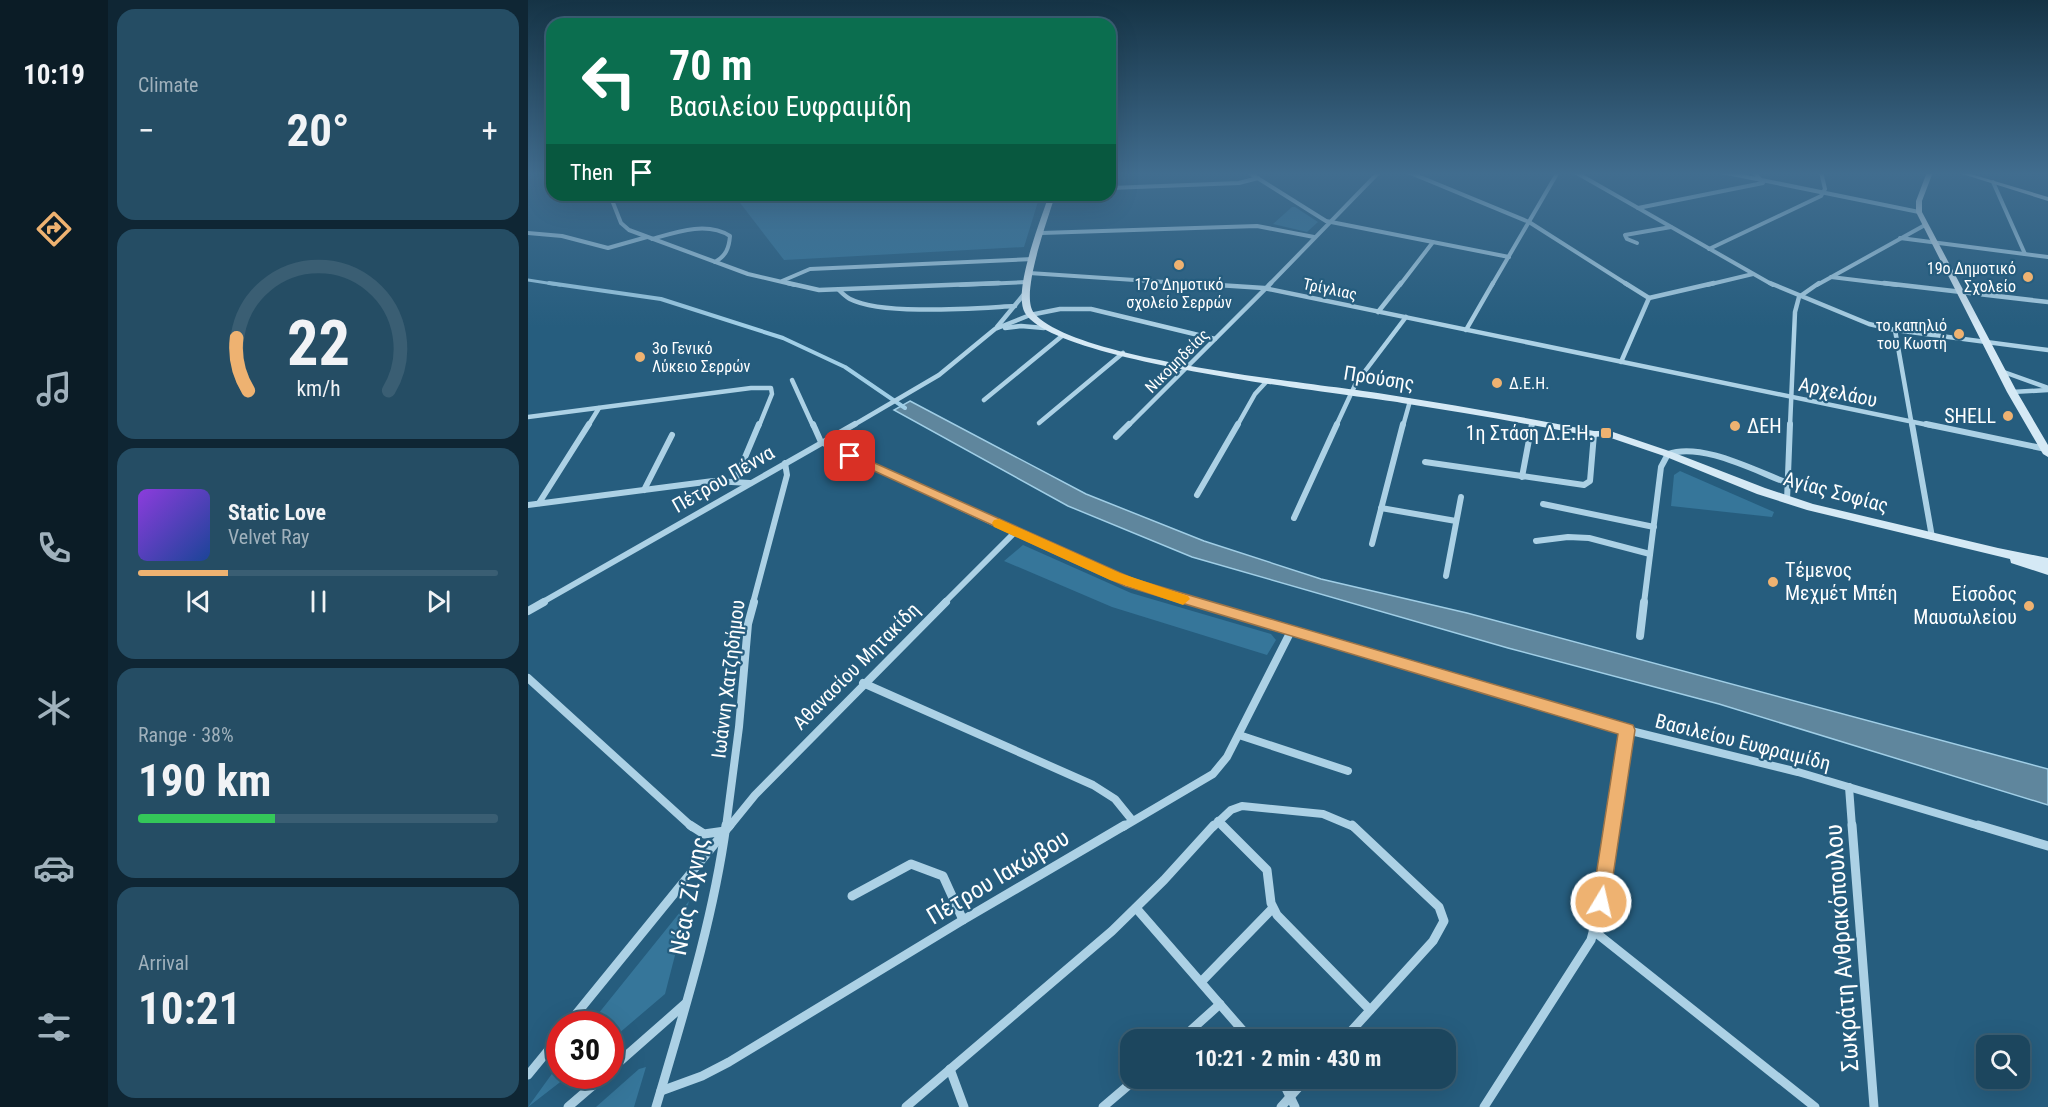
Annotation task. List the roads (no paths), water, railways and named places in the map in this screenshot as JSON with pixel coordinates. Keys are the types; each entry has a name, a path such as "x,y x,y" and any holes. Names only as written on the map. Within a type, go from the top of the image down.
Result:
{"main road":[{"path":"1030,315 1024,293 1044,224"},
{"path":"1925,225 2012,392 2047,451"},
{"name":"Προύσης","path":"1030,315 1044,328 1062,336 1188,368 1410,401 1594,434 1606,433 1668,454"},
{"name":"Αγίας Σοφίας","path":"1668,454 1787,500 1932,537 2048,562"},
{"name":"Αγίας Σοφίας","path":"1998,552 2048,571"}],"street":[{"path":"621,224 650,238 748,274 815,289 839,290 841,294 852,299 894,308 1015,306"},
{"name":"Νικομηδείας","path":"1116,437 1188,368 1327,224"},
{"path":"1337,224 1509,257"},
{"path":"1466,330 1528,224"},
{"path":"1532,224 1650,298 1754,274"},
{"path":"1666,224 1799,297 1874,326 2048,350"},
{"path":"1709,249 1762,224"},
{"path":"2011,224 2025,254"},
{"path":"1041,233 1253,225 1314,237"},
{"path":"1787,500 1795,307 1799,297 1830,277 1925,225"},
{"path":"1637,243 1625,235 1672,227"},
{"path":"528,233 562,236 608,248 699,229 726,232 730,236 729,245 724,257 715,262"},
{"path":"1899,238 2048,257"},
{"path":"1378,312 1433,243"},
{"path":"782,281 806,270 1033,259"},
{"name":"Τρίγλιας","path":"839,290 1028,277 1264,288 1621,362"},
{"path":"1830,277 2048,302"},
{"path":"986,337 1024,293"},
{"path":"1621,362 1650,298"},
{"path":"995,329 1030,315 1067,308 1091,309 1215,339"},
{"path":"1294,518 1359,379 1406,317"},
{"path":"986,337 1015,326 1044,328"},
{"path":"1895,330 1932,537"},
{"path":"984,400 1062,336"},
{"name":"Πέτρου Πέννα","path":"528,611 935,377 986,337"},
{"path":"1039,423 1123,353"},
{"name":"Αρχελάου","path":"1621,362 2047,451"},
{"path":"2001,370 2048,389"},
{"path":"792,380 821,442"},
{"path":"1197,495 1255,394 1267,381"},
{"path":"528,417 762,387 773,390 735,481"},
{"path":"2012,392 2048,389"},
{"path":"1372,543 1390,468 1410,401"},
{"path":"539,503 599,408"},
{"path":"1522,477 1532,423"},
{"path":"1425,462 1584,485 1590,482 1594,434"},
{"path":"644,490 672,435"},
{"name":"Βασιλείου Ευφραιμίδη","path":"821,442 1130,582 1627,730 1748,759 2048,846"},
{"path":"1640,636 1661,467 1668,454 1672,451 1683,451 1716,456 1788,483"},
{"name":"Ιωάννη Χατζηδήμου","path":"725,831 739,727 748,624 788,474 785,463"},
{"path":"528,505 644,490 735,481 750,483"},
{"path":"1446,576 1461,497"},
{"path":"1543,504 1653,527"},
{"path":"1382,508 1456,521"},
{"name":"Αθανασίου Μητακίδη","path":"579,1011 755,795 863,683 1016,531"},
{"path":"1536,541 1568,537 1589,538 1650,554"},
{"name":"Πέτρου Ιακώβου","path":"661,1091 702,1076 729,1062 963,920 1213,774 1221,767 1239,735 1291,631"},
{"name":"Νέας Ζίχνης","path":"528,678 692,827 704,834 725,831 712,899 686,1004 656,1107"},
{"path":"863,683 1093,785 1115,799 1132,820"},
{"path":"1485,1107 1576,966 1594,932 1601,902 1627,730"},
{"path":"1239,735 1348,771"},
{"name":"Σωκράτη Ανθρακόπουλου","path":"1849,787 1874,1107"},
{"path":"906,1107 1136,909 1218,821 1227,812 1237,807 1323,814 1344,820 1370,839 1439,908 1444,921 1438,934 1353,1029"},
{"path":"1218,821 1267,870 1270,877 1269,900 1272,909 1370,1010"},
{"path":"852,896 911,864 943,876 963,920"},
{"path":"1136,909 1242,1029"},
{"path":"1201,982 1272,909"},
{"path":"1594,932 1815,1107"},
{"path":"624,1058 686,1004"},
{"path":"1192,1029 1220,1004"},
{"path":"528,1075 546,1053"},
{"path":"951,1069 964,1107"},
{"path":"568,1107 589,1089"},
{"path":"1103,1107 1124,1089"},
{"path":"1286,1089 1295,1107"},
{"path":"1281,1107 1297,1089"}],"waterway":[{"path":"528,280 560,285"},
{"path":"549,283 661,299 783,338 845,367 905,408"}],"place":[{"name":"17ο Δημοτικό σχολείο Σερρών","path":"1179,265"},
{"name":"19ο Δημοτικό Σχολείο","path":"2028,277"},
{"name":"το καπηλιό του Κωστή","path":"1959,334"},
{"name":"3ο Γενικό Λύκειο Σερρών","path":"640,357"},
{"name":"Δ.Ε.Η.","path":"1497,383"},
{"name":"SHELL","path":"2008,416"},
{"name":"ΔΕΗ","path":"1735,426"},
{"name":"1η Στάση Δ.Ε.Η.","path":"1606,433"},
{"name":"Τέμενος Μεχμέτ Μπέη","path":"1773,582"},
{"name":"Είσοδος Μαυσωλείου","path":"2029,606"}]}
